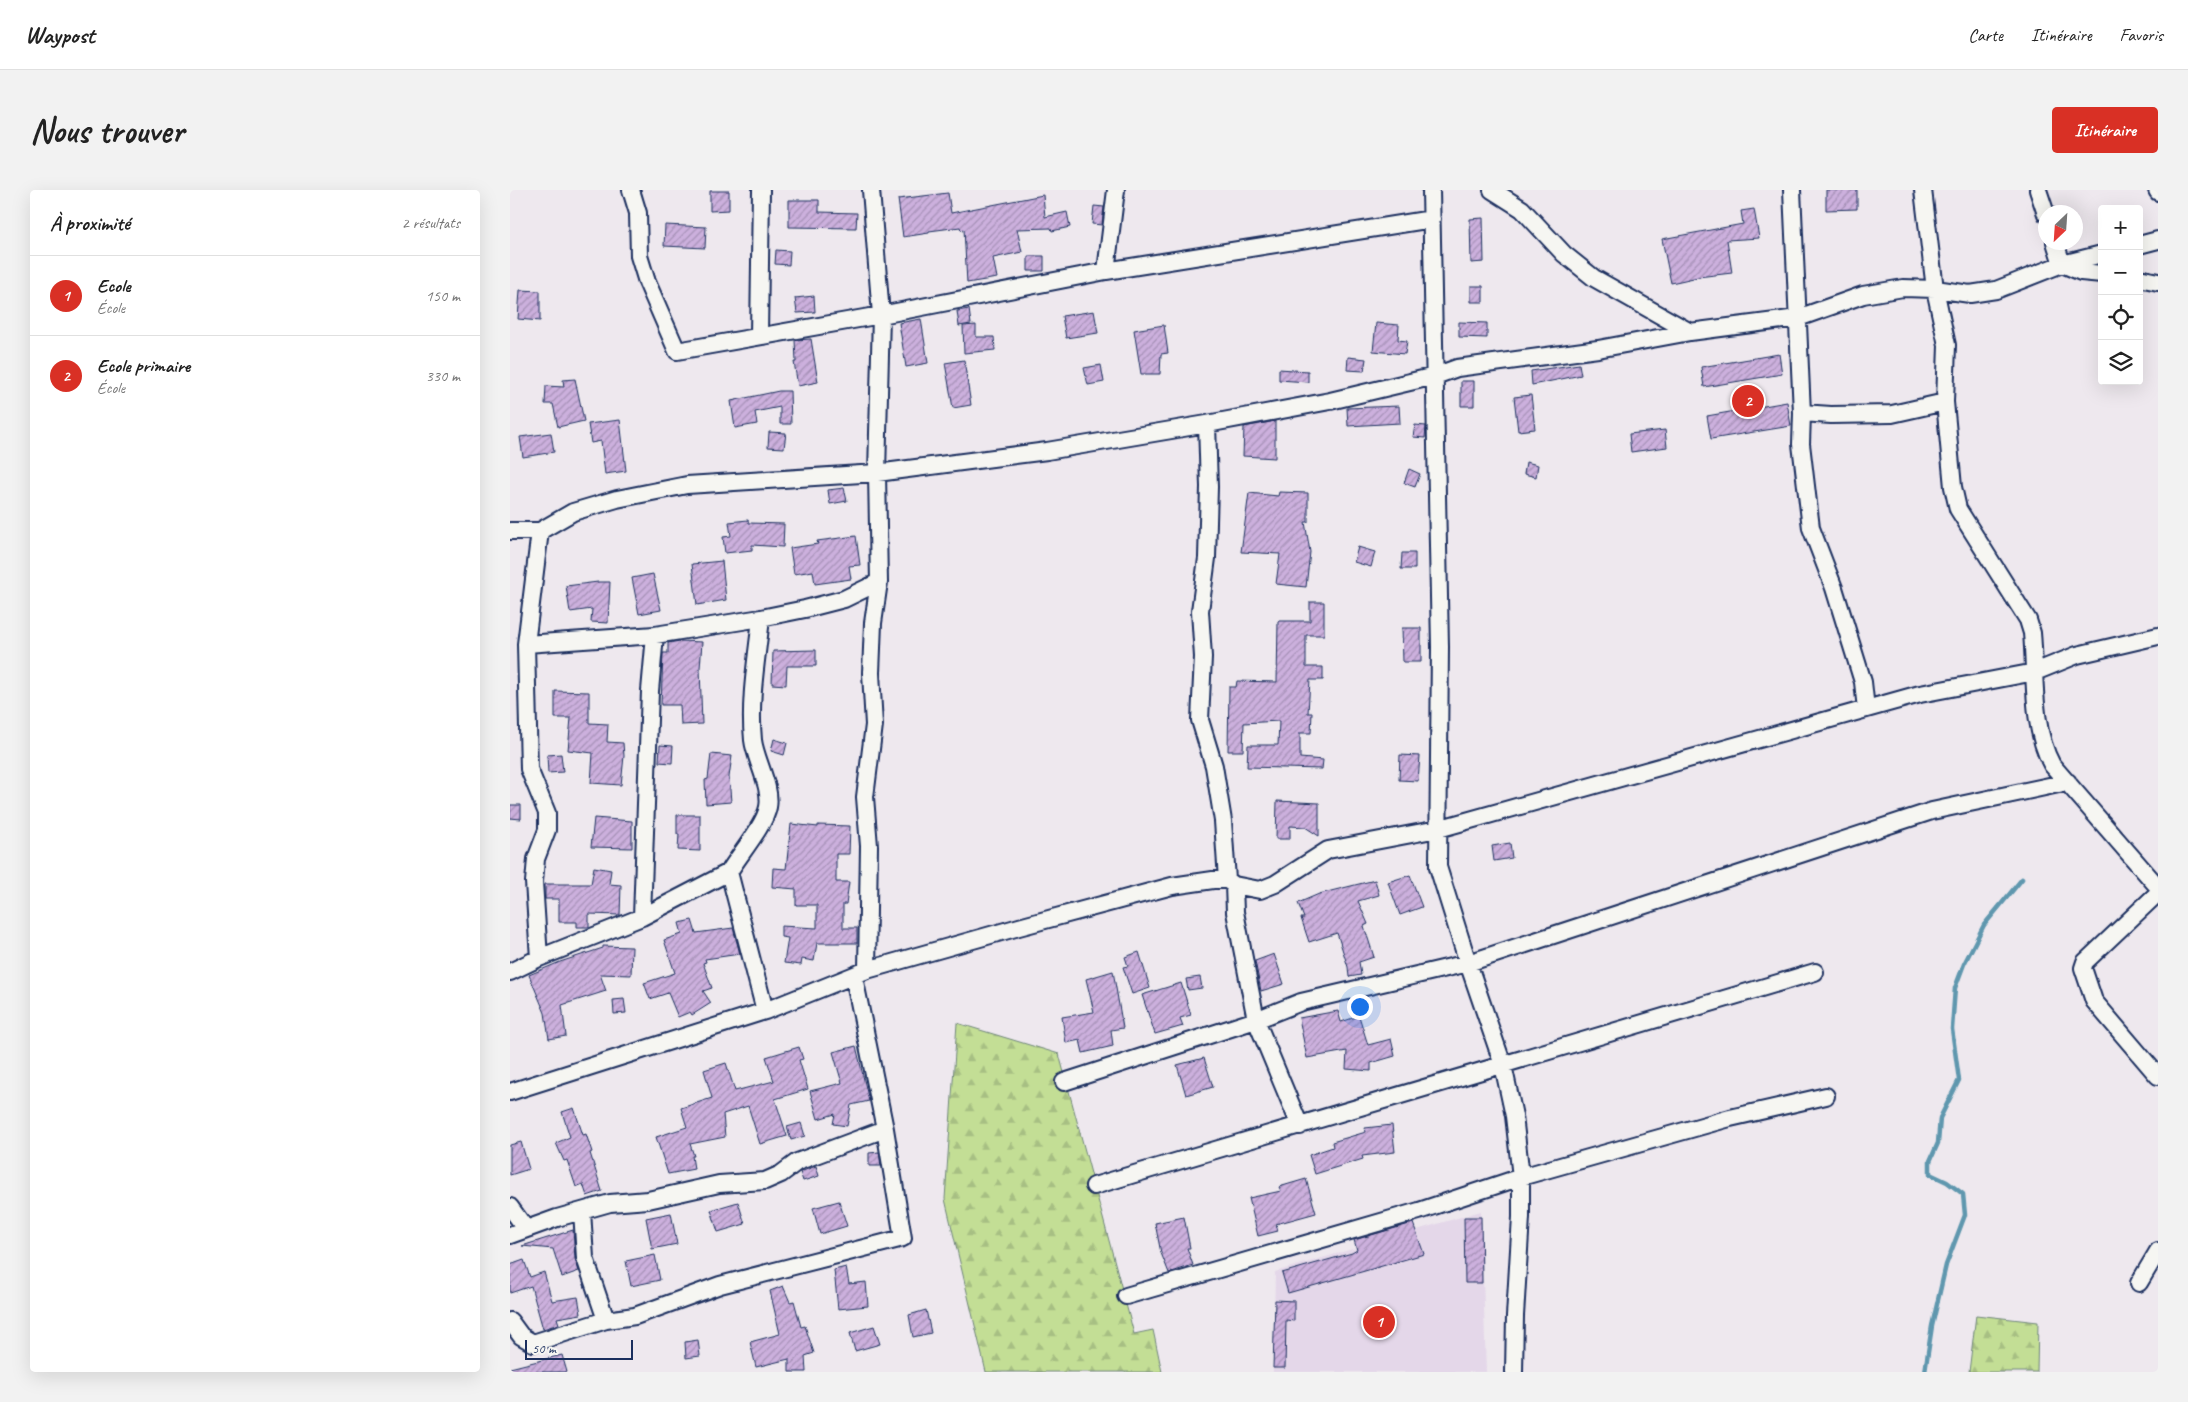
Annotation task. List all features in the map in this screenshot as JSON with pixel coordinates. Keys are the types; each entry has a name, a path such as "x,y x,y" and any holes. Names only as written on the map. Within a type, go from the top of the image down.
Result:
{"street":[{"path":"631,190 638,213 639,256 647,282 677,351 881,315 1106,271 1432,219"},
{"path":"759,336 761,190"},
{"path":"510,1321 521,1336 533,1343 606,1320 635,1316 720,1285 902,1238 861,974 869,846 865,797 874,725 871,673 879,582 876,473 881,315 871,190"},
{"path":"1106,271 1116,190"},
{"path":"1431,190 1440,647 1438,867 1503,1065 1514,1116 1521,1177 1521,1217 1514,1316 1514,1372"},
{"path":"1492,190 1522,209 1564,254 1594,278 1690,332"},
{"path":"1803,190 1792,198 1802,413 1801,444 1811,528 1834,588 1863,682 1866,709"},
{"path":"1923,190 1935,289 1948,344 1945,402 1958,510 2028,620 2032,633 2038,720 2044,749 2052,765 2158,887"},
{"path":"2038,190 2043,205"},
{"path":"2143,244 2158,240"},
{"path":"2058,250 2062,264 2081,272 2098,274"},
{"path":"510,531 540,531 573,512 617,499 688,485 876,473 1047,451 1330,401 1435,376 1457,368 1598,350 1690,332 1798,318 1863,295 1903,288 1935,289 1970,294 1996,290 2062,264 2098,255"},
{"path":"2143,279 2158,282"},
{"path":"1802,413 1831,415 1892,414 1945,402"},
{"path":"1206,424 1209,487 1207,558 1200,611 1203,657 1200,720 1214,766 1230,883 1256,1020 1300,1126"},
{"path":"539,958 534,882 536,859 547,830 547,813 530,769 526,644 540,531"},
{"path":"526,644 655,635 761,618 844,599 879,582"},
{"path":"510,972 539,958 642,917 729,872 754,836 768,806 766,784 753,742 752,707 761,618"},
{"path":"642,917 650,691 655,635"},
{"path":"510,1092 765,1010 861,974 1172,886 1213,880 1260,890 1275,884 1328,850 1438,829 1920,694 2035,672 2077,655 2158,636"},
{"path":"1064,1082 1256,1020 1301,1002 1468,963 1932,811 2068,782"},
{"path":"729,872 765,1010"},
{"path":"2158,893 2085,962 2084,968 2094,1001 2158,1076"},
{"path":"1094,1186 1815,972"},
{"path":"1126,1296 1419,1211 1521,1177 1730,1118 1826,1096"},
{"path":"510,1235 582,1210 610,1203 648,1200 719,1184 766,1181 782,1174 797,1162 885,1129"},
{"path":"510,1207 526,1229"},
{"path":"582,1210 585,1258 606,1320"},
{"path":"2139,1283 2158,1251"}],"shaded area":[{"path":"1481,1211 1486,1372 1273,1372 1275,1272"}],"green space":[{"path":"957,1023 1059,1054 1134,1334 1153,1330 1162,1372 986,1372 945,1199"},
{"path":"1976,1315 2038,1322 2037,1372 1969,1372"}],"building":[{"path":"1826,190 1857,190 1857,209 1826,210"},
{"path":"710,191 729,191 729,210 710,211"},
{"path":"948,193 951,213 1043,195 1045,217 1067,212 1070,227 1052,231 1051,228 1017,229 1022,252 993,258 997,278 967,283 964,229 961,230 960,227 929,231 929,233 903,237 898,199"},
{"path":"789,200 819,200 819,212 857,213 856,228 789,227"},
{"path":"1094,206 1104,207 1102,225 1092,224"},
{"path":"1754,209 1759,238 1727,240 1732,273 1698,277 1671,283 1662,239 1743,224 1741,211"},
{"path":"1483,218 1484,262 1471,263 1470,219"},
{"path":"665,225 706,227 705,248 664,246"},
{"path":"776,250 790,251 789,265 775,264"},
{"path":"1028,256 1044,256 1044,271 1028,271"},
{"path":"1471,286 1483,286 1483,302 1471,302"},
{"path":"520,290 540,291 540,321 518,319"},
{"path":"814,296 815,312 797,313 795,298"},
{"path":"969,309 971,324 959,326 957,311"},
{"path":"1094,311 1098,333 1066,338 1062,316"},
{"path":"921,319 928,363 906,367 899,323"},
{"path":"1459,322 1487,323 1487,338 1459,337"},
{"path":"1376,323 1399,325 1398,340 1407,341 1405,354 1373,351"},
{"path":"976,325 976,337 994,337 995,350 964,353 963,326"},
{"path":"1164,325 1168,353 1161,354 1160,374 1141,374 1134,330"},
{"path":"811,339 818,382 798,386 794,362 796,362 795,340"},
{"path":"1779,354 1782,374 1704,387 1701,367"},
{"path":"1348,357 1366,359 1364,371 1347,370"},
{"path":"964,360 971,405 953,408 945,363"},
{"path":"1579,364 1581,375 1532,385 1531,371"},
{"path":"1101,365 1104,382 1088,385 1084,368"},
{"path":"1279,369 1308,371 1308,382 1279,380"},
{"path":"575,379 584,421 558,427 553,404 545,404 546,386 564,387 563,380"},
{"path":"1461,381 1474,381 1474,406 1461,406"},
{"path":"779,391 790,391 791,424 780,424 780,407 755,412 757,424 735,428 731,401"},
{"path":"1531,395 1535,429 1518,431 1514,397"},
{"path":"1787,402 1791,426 1711,439 1707,416"},
{"path":"1399,406 1400,423 1348,426 1347,408"},
{"path":"620,420 626,471 605,474 601,441 591,443 588,424"},
{"path":"1275,421 1275,458 1243,456 1244,427"},
{"path":"1415,425 1426,426 1425,438 1413,437"},
{"path":"1665,430 1667,447 1631,452 1629,434"},
{"path":"769,432 786,433 784,448 768,447"},
{"path":"551,433 554,452 523,457 520,437"},
{"path":"1526,462 1538,465 1536,477 1524,474"},
{"path":"1409,469 1420,474 1415,487 1404,483"},
{"path":"844,488 847,501 830,504 828,490"},
{"path":"1279,492 1308,493 1308,522 1305,522 1310,552 1306,587 1276,584 1280,554 1241,552 1249,493 1278,496"},
{"path":"748,520 749,523 784,524 783,547 752,545 752,550 725,553 723,537 731,536 729,522"},
{"path":"856,536 860,565 849,566 851,579 815,584 813,571 794,574 790,548 818,544 817,541"},
{"path":"1358,547 1375,552 1371,567 1354,562"},
{"path":"1402,553 1415,553 1415,569 1401,569"},
{"path":"722,561 726,600 697,605 692,564"},
{"path":"653,574 661,610 639,614 632,578"},
{"path":"610,582 608,623 591,622 592,609 570,612 566,586"},
{"path":"1310,602 1324,602 1324,635 1306,635 1306,667 1323,667 1323,680 1310,680 1308,713 1312,713 1311,733 1300,733 1300,758 1323,760 1322,769 1247,767 1248,745 1278,745 1279,721 1244,723 1243,751 1228,751 1229,687 1236,687 1237,681 1277,682 1278,621 1310,621"},
{"path":"1402,628 1421,628 1421,662 1403,662"},
{"path":"680,641 702,642 700,668 702,724 681,725 680,705 661,705 663,653 668,653 668,643"},
{"path":"816,650 816,666 787,666 786,685 772,684 773,651"},
{"path":"555,691 589,692 589,723 608,724 607,742 623,743 624,756 621,785 591,783 593,753 568,750 571,718 555,718"},
{"path":"774,739 787,743 784,755 771,751"},
{"path":"660,745 673,746 672,763 659,762"},
{"path":"561,754 563,772 548,773 547,755"},
{"path":"711,754 732,756 729,777 731,802 706,804 705,780 708,779"},
{"path":"1400,755 1420,756 1418,781 1399,780"},
{"path":"1277,801 1319,803 1319,836 1305,827 1290,826 1290,839 1276,839"},
{"path":"510,805 521,805 521,819 510,818"},
{"path":"677,815 700,815 700,851 678,850"},
{"path":"594,818 632,821 632,848 591,847"},
{"path":"791,824 818,827 818,825 850,826 849,854 836,854 836,882 849,882 846,904 843,904 843,928 857,928 857,943 817,943 814,961 802,959 801,965 784,963 788,938 781,937 781,926 817,928 817,905 796,905 796,889 772,887 773,868 786,869"},
{"path":"1510,843 1512,858 1494,861 1492,846"},
{"path":"594,867 611,870 609,884 621,885 620,915 589,914 589,927 577,927 577,922 559,922 559,899 545,899 545,884 591,884"},
{"path":"1410,875 1422,907 1400,915 1388,882"},
{"path":"1375,880 1379,895 1358,901 1368,924 1364,926 1374,957 1359,962 1361,975 1349,977 1348,967 1337,933 1309,942 1301,918 1304,918 1298,903 1319,894"},
{"path":"692,920 696,933 733,928 740,954 705,959 706,962 703,963 712,988 703,991 711,1003 692,1015 690,1012 678,1017 668,993 650,999 644,983 675,973 664,940 682,934 679,923"},
{"path":"603,946 632,947 631,975 600,974 606,991 562,1005 566,1036 549,1039 545,1013 529,975 560,962 603,948"},
{"path":"1139,952 1150,988 1132,994 1123,967 1128,966 1125,957"},
{"path":"1274,954 1284,984 1261,991 1255,961"},
{"path":"1113,971 1123,1028 1111,1030 1113,1046 1083,1053 1080,1040 1066,1043 1062,1017 1094,1012 1086,979"},
{"path":"1200,977 1202,988 1188,990 1186,979"},
{"path":"1181,983 1191,1015 1180,1018 1183,1026 1155,1034 1142,995"},
{"path":"624,999 626,1013 614,1014 613,1000"},
{"path":"1338,1011 1341,1022 1359,1016 1368,1045 1391,1039 1395,1056 1371,1063 1371,1071 1346,1069 1347,1051 1307,1058 1299,1018"},
{"path":"856,1046 869,1101 851,1105 847,1126 833,1124 835,1114 818,1119 810,1091 842,1083 833,1052"},
{"path":"799,1047 803,1059 799,1060 808,1089 775,1099 787,1136 760,1144 748,1106 723,1114 725,1137 690,1144 694,1156 692,1156 694,1169 668,1174 656,1137 687,1127 681,1108 712,1098 704,1070 726,1063 735,1091 774,1081 766,1057"},
{"path":"1204,1058 1213,1087 1186,1095 1177,1065"},
{"path":"574,1108 583,1135 586,1134 602,1191 587,1196 583,1184 576,1187 567,1160 564,1161 556,1143 570,1137 562,1112"},
{"path":"801,1123 805,1136 791,1140 787,1127"},
{"path":"1392,1125 1395,1152 1362,1156 1363,1159 1315,1174 1309,1155 1333,1147 1332,1142 1366,1132 1365,1128"},
{"path":"521,1142 529,1169 510,1175 510,1145"},
{"path":"879,1152 881,1166 869,1166 869,1153"},
{"path":"816,1166 819,1176 803,1181 800,1172"},
{"path":"1306,1179 1316,1213 1276,1224 1278,1231 1258,1236 1249,1198 1281,1191 1279,1187"},
{"path":"839,1201 847,1226 820,1234 813,1208"},
{"path":"738,1202 745,1224 718,1232 711,1210"},
{"path":"671,1213 677,1244 652,1249 646,1218"},
{"path":"1184,1217 1190,1248 1187,1248 1193,1265 1169,1273 1161,1253 1155,1223"},
{"path":"1464,1217 1481,1217 1482,1283 1465,1283"},
{"path":"1413,1223 1424,1254 1288,1293 1282,1273 1352,1253 1357,1250 1354,1240"},
{"path":"573,1230 575,1259 579,1271 562,1277 553,1249 522,1246"},
{"path":"655,1255 660,1280 631,1286 626,1261"},
{"path":"524,1260 530,1277 544,1272 552,1301 578,1297 581,1314 557,1318 559,1324 543,1329 531,1286 510,1293 510,1265"},
{"path":"846,1267 849,1284 866,1282 868,1306 838,1309 834,1270"},
{"path":"783,1286 790,1302 794,1301 801,1327 805,1326 814,1353 805,1356 806,1372 789,1372 789,1359 756,1367 750,1342 780,1334 770,1291"},
{"path":"1275,1300 1294,1301 1294,1321 1286,1320 1285,1368 1273,1368"},
{"path":"926,1310 931,1333 913,1337 909,1315"},
{"path":"874,1326 880,1344 855,1351 850,1333"},
{"path":"698,1340 700,1356 686,1358 685,1342"},
{"path":"562,1355 567,1372 511,1372 510,1368"}],"waterway":[{"path":"1925,1372 1932,1326 1946,1265 1965,1215 1963,1194 1947,1182 1930,1174 1930,1161 1938,1143 1940,1118 1959,1080 1952,1029 1955,988 1964,964 1984,925 2022,879"}],"place":[{"name":"Ecole primaire","path":"1748,401"},
{"name":"Ecole","path":"1379,1322"}]}
